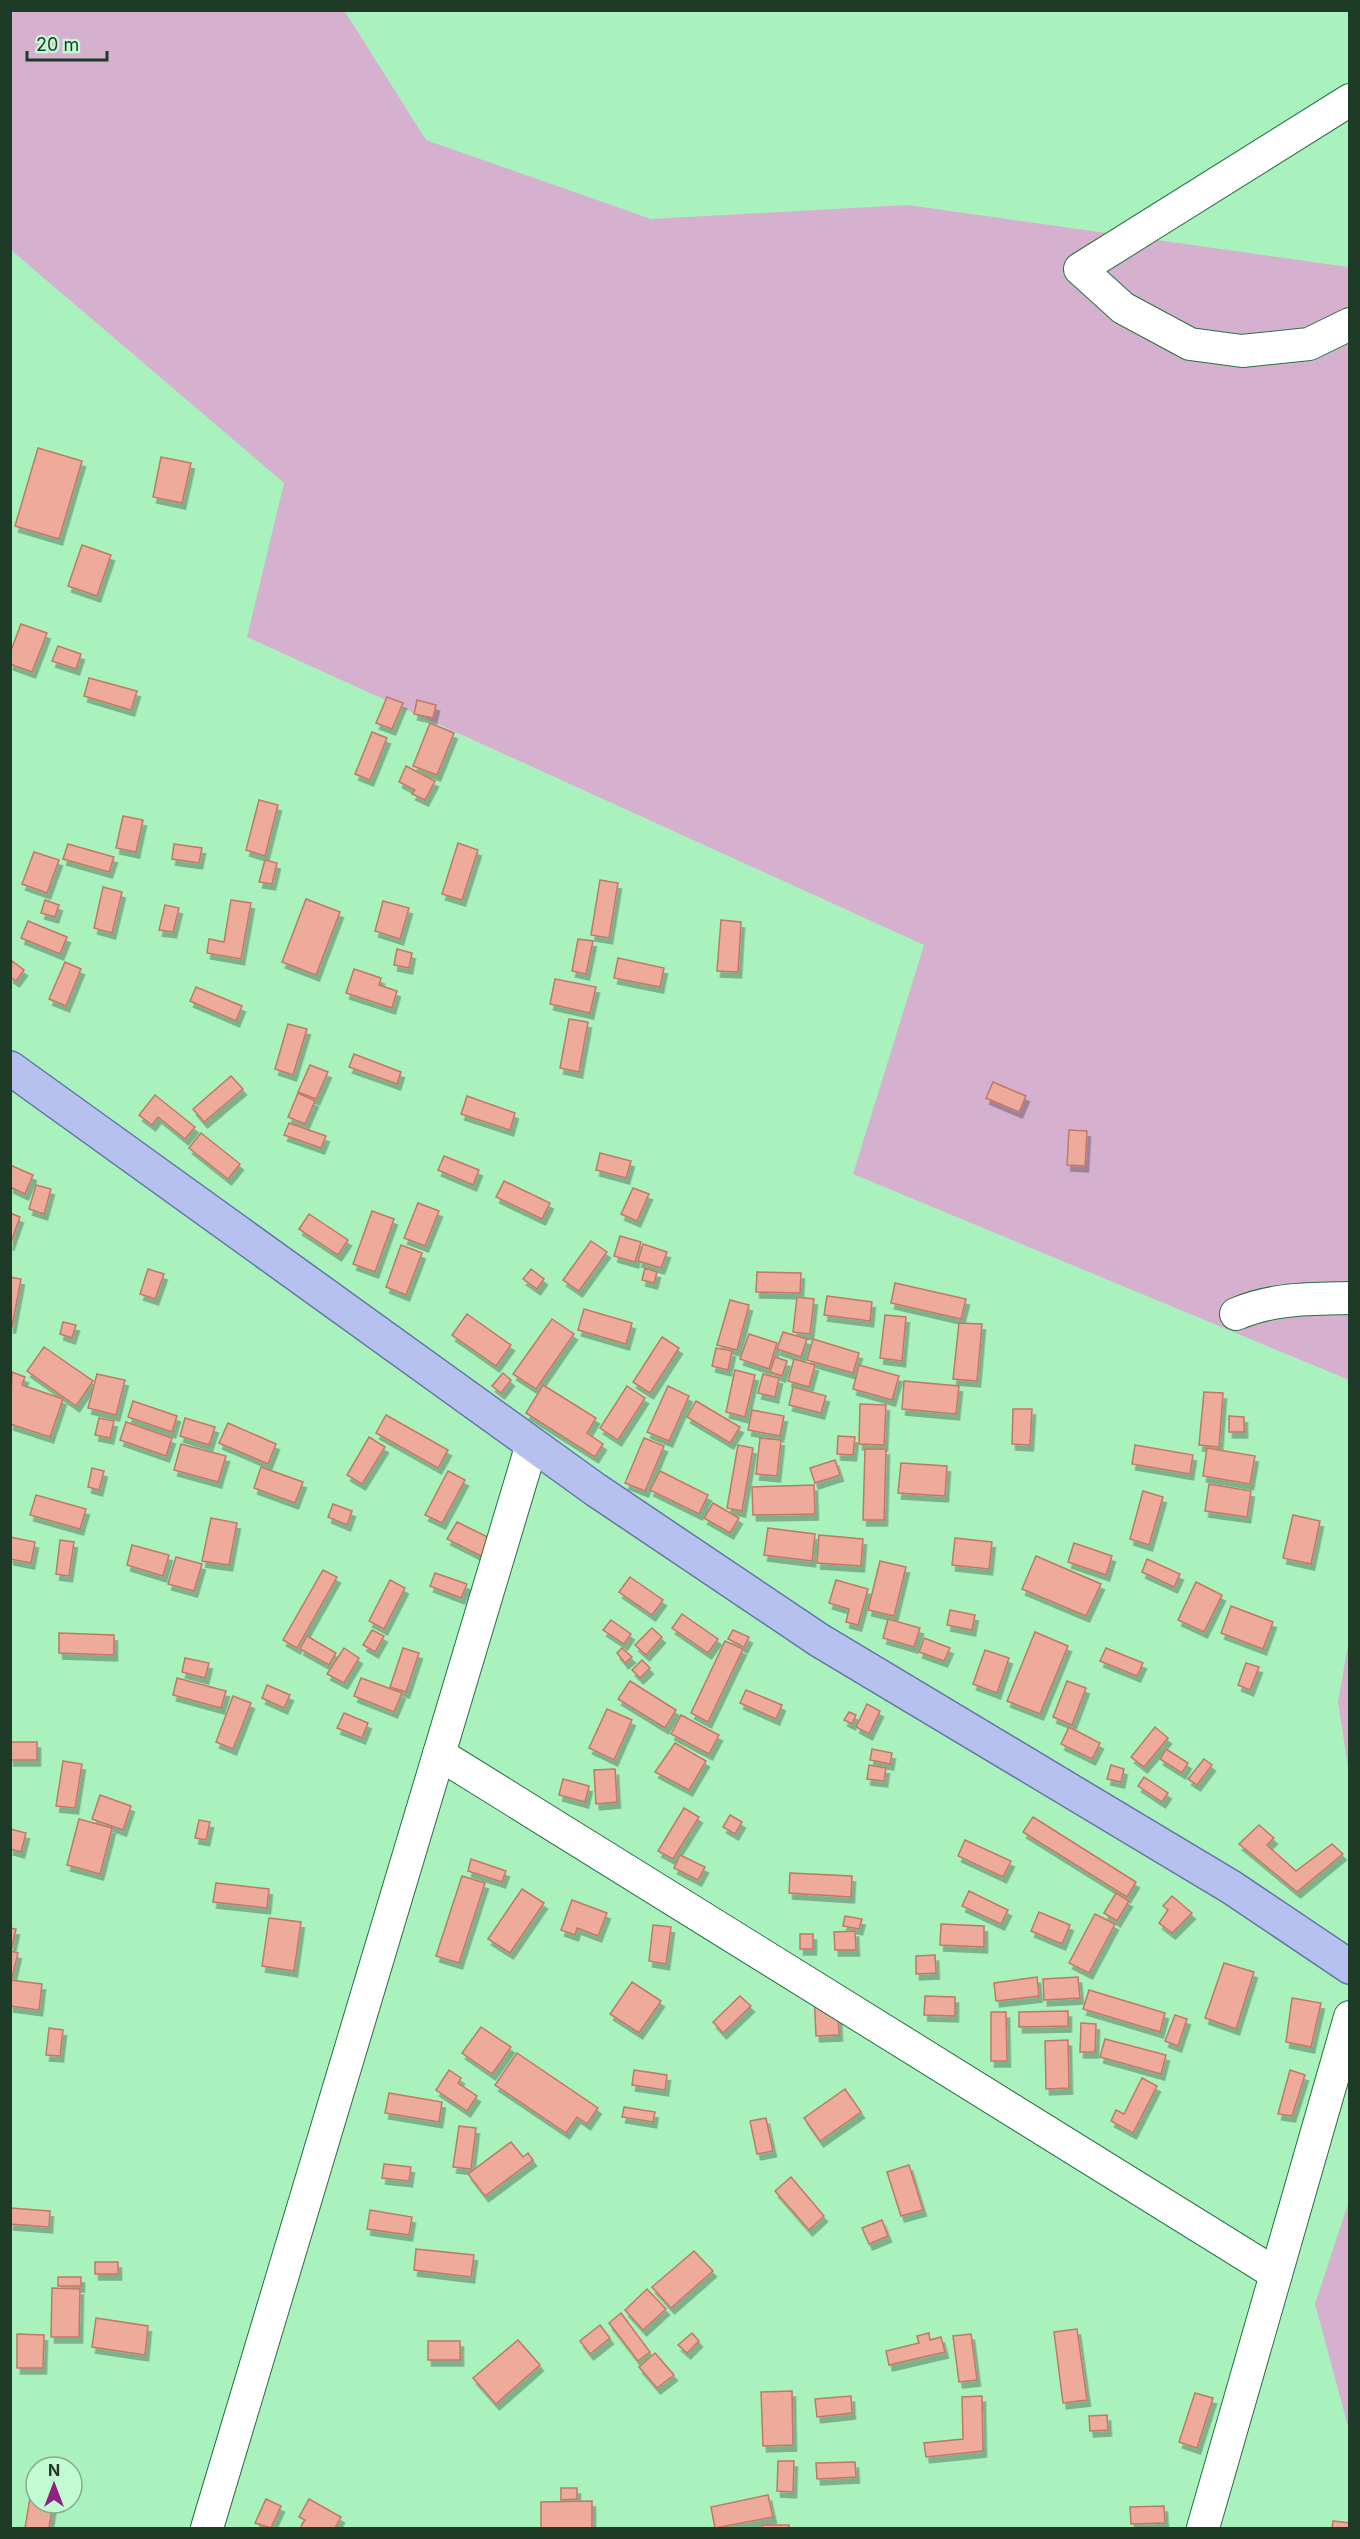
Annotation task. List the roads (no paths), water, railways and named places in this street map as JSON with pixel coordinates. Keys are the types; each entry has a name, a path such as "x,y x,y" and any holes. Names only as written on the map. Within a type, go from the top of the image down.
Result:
{"main road":[{"path":"10,1068 532,1444 819,1640 1231,1887 1350,1967"}],"street":[{"path":"1350,100 1080,268 1123,308 1190,344 1242,351 1309,344 1350,324"},
{"path":"1236,1314 1253,1306 1293,1298 1350,1298"},
{"path":"207,2529 532,1444"},
{"path":"439,1754 1276,2274"},
{"path":"1203,2529 1350,2017"}]}
